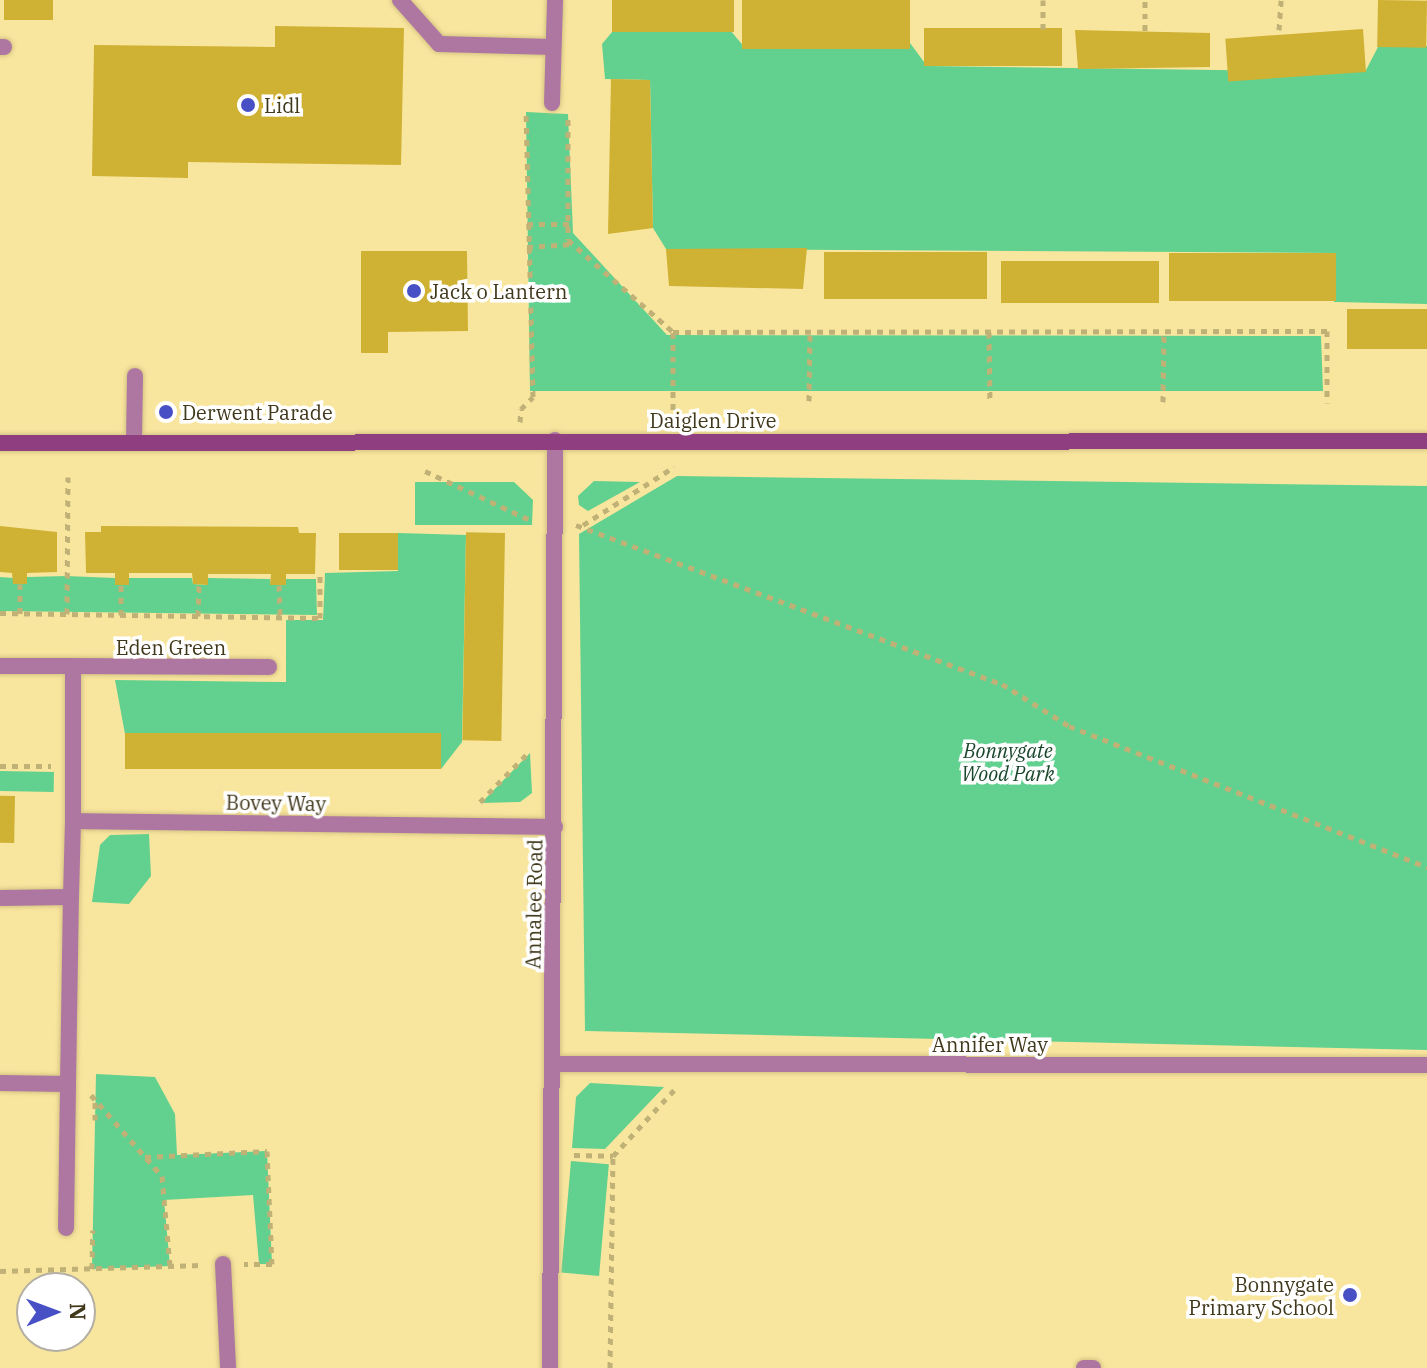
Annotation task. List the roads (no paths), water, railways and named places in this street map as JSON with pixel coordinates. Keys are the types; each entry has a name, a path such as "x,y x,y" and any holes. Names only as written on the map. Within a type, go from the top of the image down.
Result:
{"street":[{"path":"400,0 439,44 553,47"},
{"path":"552,103 555,0"},
{"path":"134,441 135,376"},
{"name":"Annalee Road","path":"550,1368 555,440"},
{"name":"Daiglen Drive","path":"0,443 1427,441"},
{"name":"Eden Green","path":"0,666 269,667"},
{"path":"66,1228 73,666"},
{"name":"Bovey Way","path":"73,821 555,827"},
{"path":"0,898 71,897"},
{"name":"Annifer Way","path":"552,1064 1427,1065"},
{"path":"0,1083 68,1084"},
{"path":"223,1264 228,1368"},
{"path":"1084,1368 1093,1368"}],"place":[{"name":"Lidl","path":"248,105"},
{"name":"Jack o Lantern","path":"414,291"},
{"name":"Derwent Parade","path":"166,412"},
{"name":"Bonnygate Primary School","path":"1350,1295"}],"park label":[{"name":"Bonnygate Wood Park","path":"1008,762"}]}
